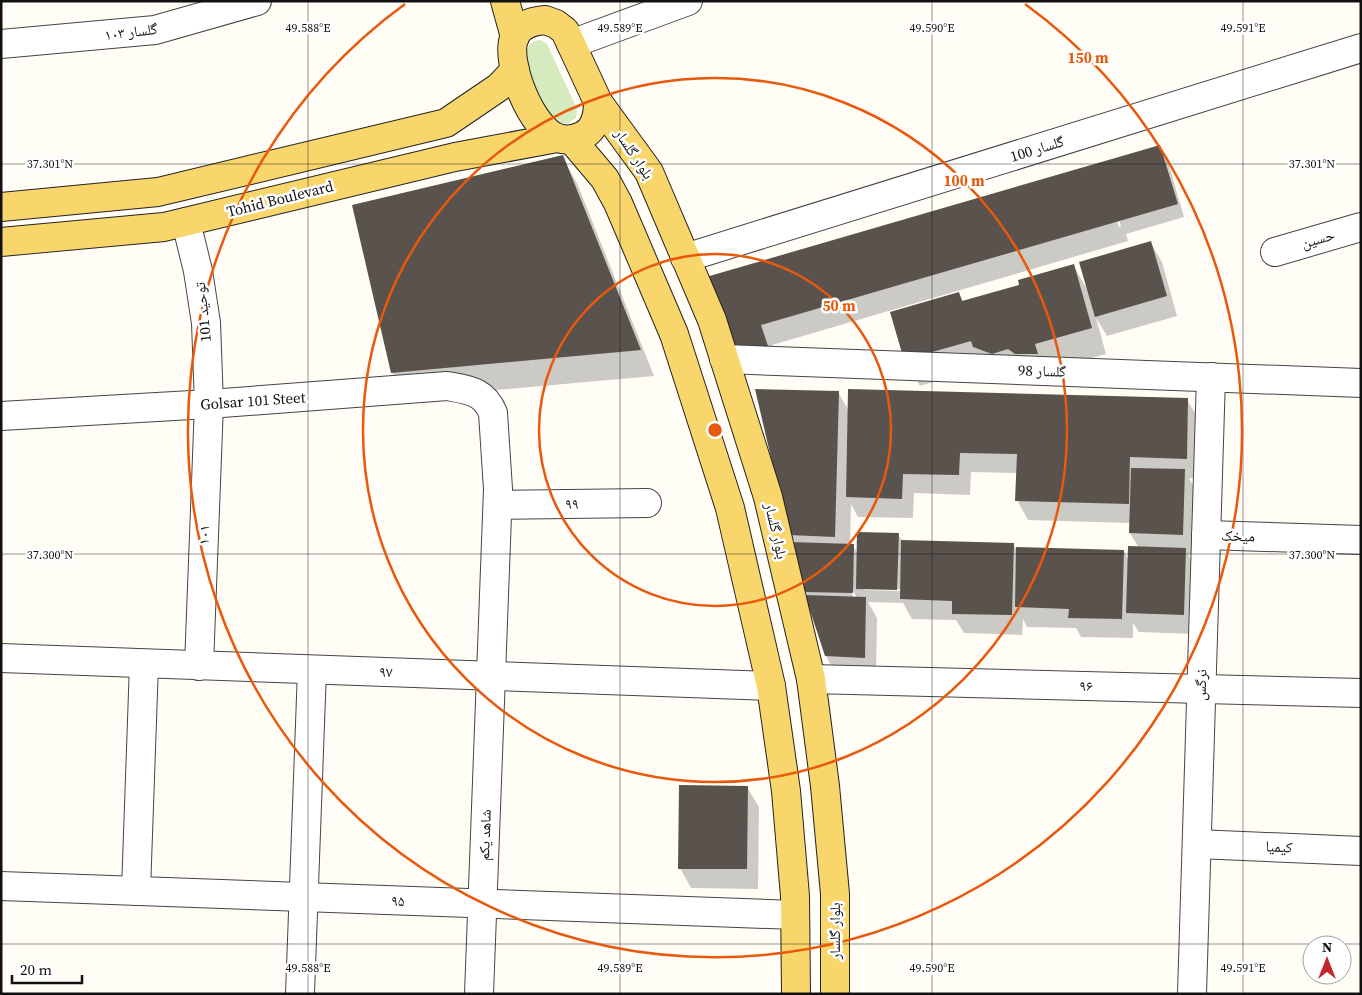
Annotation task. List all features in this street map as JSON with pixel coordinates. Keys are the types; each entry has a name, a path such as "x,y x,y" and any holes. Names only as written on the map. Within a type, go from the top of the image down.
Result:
{"main road":[{"path":"505,1 514,37 512,50 520,89 535,117 547,130 564,139 605,179 618,203 674,334 730,508 771,686 786,791 795,916 796,994"},
{"name":"بلوار گلسار","path":"553,1 598,102 648,172 712,320 768,497 811,679 825,786 835,894 836,994"},
{"path":"514,37 523,27 534,21 545,20 556,24 568,38"},
{"path":"1,207 158,192 446,123 499,87 515,70"},
{"path":"564,139 586,134 594,125 598,114 598,102"},
{"name":"Tohid Boulevard","path":"1,242 164,227 455,156 564,139"},
{"path":"177,188 186,222"}],"street":[{"name":"گلسار ۱۰۳","path":"1,44 155,30 257,1"},
{"path":"568,38 688,1"},
{"name":"گلسار 100","path":"685,258 1361,48"},
{"name":"توحید 101","path":"186,222 198,271 206,323 209,404"},
{"name":"حسین","path":"1275,252 1361,227"},
{"name":"گلسار 98","path":"724,360 1361,383"},
{"name":"نرگس","path":"1192,994 1211,377"},
{"name":"Golsar 101 Steet","path":"1,416 209,404 448,386 468,390 481,396 489,402 493,413"},
{"name":"۱۰۱","path":"199,666 209,404"},
{"name":"شاهد یکم","path":"479,994 498,505 493,413"},
{"name":"۹۹","path":"498,505 647,503"},
{"name":"میخک","path":"1206,535 1361,540"},
{"name":"۹۷","path":"1,658 771,686"},
{"path":"136,891 144,664"},
{"path":"300,994 312,670"},
{"name":"۹۶","path":"811,679 1361,693"},
{"name":"کیمیا","path":"1196,844 1361,851"},
{"name":"۹۵","path":"1,886 795,916"}],"green space":[{"path":"540,40 547,44 577,109 576,118 567,124 558,121 543,105 530,72 526,52 531,43"}],"building":[{"path":"1160,145 1178,204 761,325 768,346 739,355 706,277"},
{"path":"563,155 641,350 391,373 352,205"},
{"path":"1151,241 1167,296 1095,317 1079,262"},
{"path":"1074,264 1092,328 1035,344 1038,354 1015,354 1008,349 992,354 973,347 971,341 904,360 890,312 959,292 962,301 1019,285 1018,280"},
{"path":"755,389 839,391 835,537 789,535"},
{"path":"848,389 1188,398 1187,459 1130,457 1129,504 1015,501 1017,454 960,453 959,475 903,474 902,499 846,497"},
{"path":"1131,468 1185,469 1183,535 1129,533"},
{"path":"857,532 899,533 897,590 856,589"},
{"path":"901,540 1014,543 1012,615 952,614 952,601 900,599"},
{"path":"790,542 854,544 853,593 803,592"},
{"path":"1128,546 1186,548 1184,615 1126,613"},
{"path":"1016,547 1124,550 1122,619 1068,618 1069,609 1015,607"},
{"path":"805,595 866,597 865,658 825,656"},
{"path":"679,785 748,786 747,869 678,869"}]}
